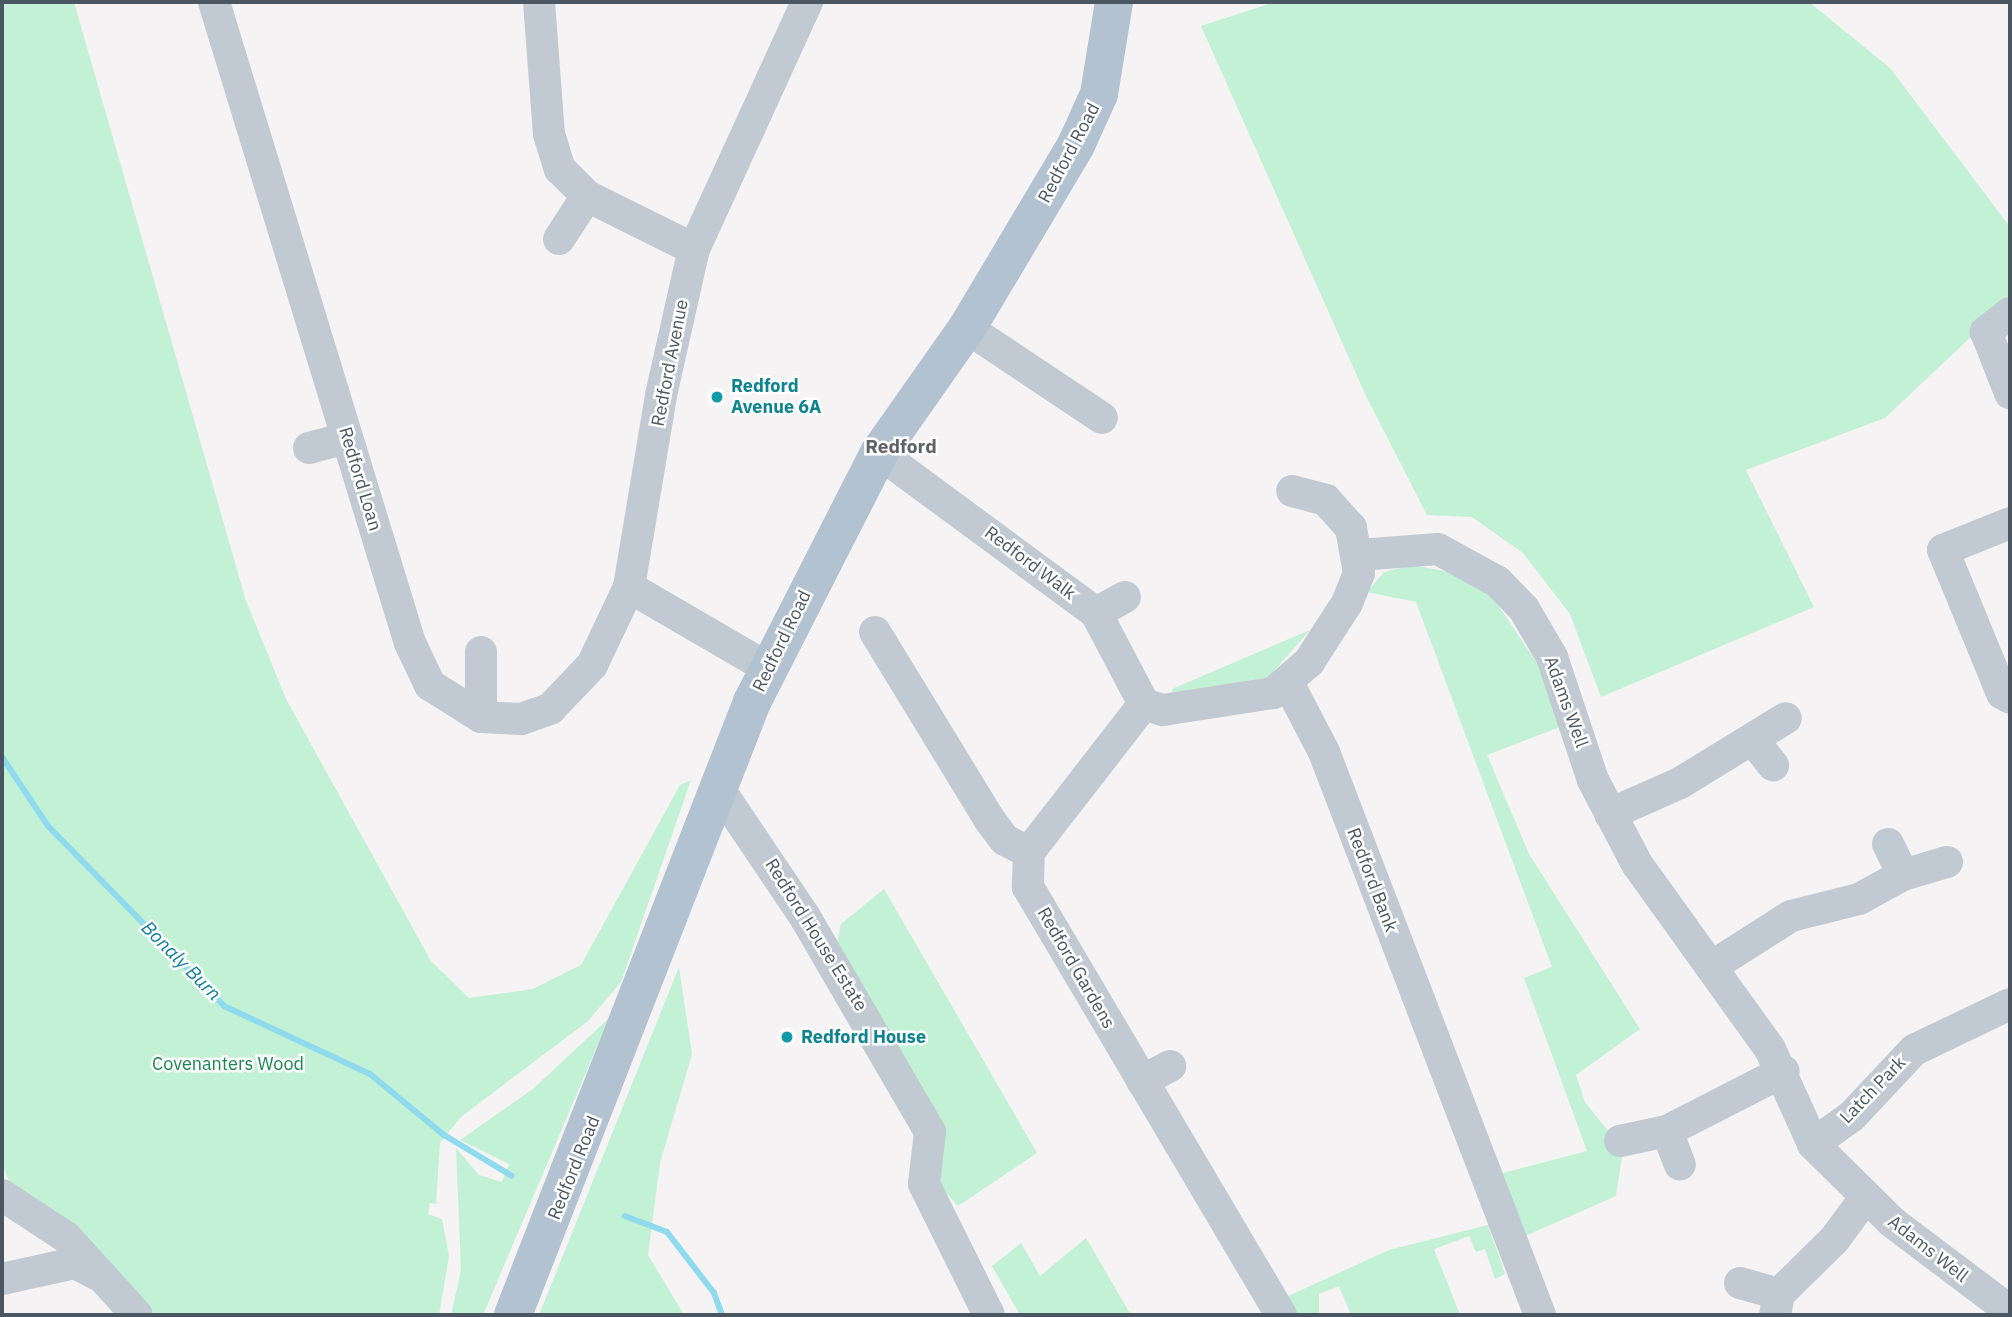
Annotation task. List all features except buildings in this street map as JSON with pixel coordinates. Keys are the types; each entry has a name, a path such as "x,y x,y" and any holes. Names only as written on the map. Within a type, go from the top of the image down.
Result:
{"main road":[{"name":"Redford Road","path":"513,1315 768,668 879,453 967,328 1099,94 1114,2"}],"street":[{"name":"Redford Loan","path":"214,2 418,663 445,700 481,717 534,716 565,698 592,665 629,587"},
{"path":"539,2 553,152 587,196 694,248"},
{"name":"Redford Avenue","path":"629,587 661,395 694,248 807,2"},
{"path":"559,239 587,196"},
{"path":"2010,313 1986,332 2010,393"},
{"path":"967,328 1102,418"},
{"path":"309,448 347,438"},
{"name":"Redford Walk","path":"879,453 1096,613 1144,704"},
{"path":"877,631 989,819 1005,840 1029,852 1144,704 1163,710 1257,699 1287,683 1347,603 1359,555 1340,512 1311,493 1292,491"},
{"path":"2010,523 1944,550 2001,693 2010,698"},
{"name":"Adams Well","path":"1359,555 1438,549 1497,582 1524,610 1552,657 1610,814 1637,864 1784,1071 1813,1144 1865,1198 1994,1308"},
{"path":"629,587 768,668"},
{"path":"1096,613 1125,597"},
{"path":"481,652 481,717"},
{"name":"Redford Bank","path":"1287,683 1324,752 1540,1315"},
{"path":"1610,814 1754,741 1786,718"},
{"path":"1754,741 1773,765"},
{"name":"Redford House Estate","path":"719,789 746,822 848,986 930,1132 924,1184 989,1315"},
{"path":"1888,844 1903,875"},
{"name":"Redford Gardens","path":"1029,852 1028,887 1280,1315"},
{"path":"1711,967 1791,916 1859,899 1903,875 1947,862"},
{"name":"Latch Park","path":"1813,1144 1852,1116 1914,1050 2010,1004"},
{"path":"1142,1081 1170,1066"},
{"path":"1620,1140 1667,1131 1784,1071"},
{"path":"1667,1131 1680,1165"},
{"path":"2,1195 66,1237 110,1280 137,1315"},
{"path":"1741,1283 1777,1305 1834,1240 1865,1198"},
{"path":"2,1279 75,1263 110,1280"}],"green space":[{"name":"Covenanters Wood","path":"2,2 74,2 246,601 286,699 431,961 469,998 533,989 581,965 680,785 691,780 621,982 588,1021 461,1117 440,1143 436,1204 430,1203 428,1214 442,1219 449,1256 439,1315 156,1315 9,1181 2,1163"},
{"path":"1275,2 1809,2 1890,68 2010,227 2010,300 1885,418 1746,470 1814,607 1601,697 1570,614 1523,553 1472,517 1427,515 1366,396 1201,26"},
{"path":"1413,565 1454,573 1490,593 1539,666 1560,727 1487,755 1529,854 1640,1029 1576,1075 1585,1102 1623,1150 1616,1196 1525,1236 1499,1174 1587,1151 1524,978 1552,967 1416,602 1367,592 1384,572"},
{"path":"1310,630 1267,679 1173,696 1172,689"},
{"path":"884,889 1037,1153 958,1206 938,1184 836,948 841,924"},
{"path":"679,967 692,1054 660,1163 648,1255 684,1315 539,1315"},
{"path":"609,1018 483,1315 451,1315 461,1270 456,1148 479,1175 502,1182 509,1164 460,1140 533,1089"},
{"path":"1488,1225 1505,1274 1495,1279 1485,1249 1476,1252 1469,1236 1434,1249 1460,1315 1351,1315 1339,1286 1319,1294 1319,1315 1297,1315 1286,1297 1389,1250"},
{"path":"1086,1238 1131,1315 1020,1315 992,1266 1021,1243 1040,1276"}],"waterway":[{"name":"Bonaly Burn","path":"2,757 48,826 224,1006 370,1074 444,1135 512,1176"},
{"path":"625,1216 667,1232 714,1293 722,1315"}],"place":[{"name":"Redford Avenue 6A","path":"717,397"},
{"name":"Redford House","path":"787,1037"}],"district":[{"name":"Redford","path":"901,447"}]}
